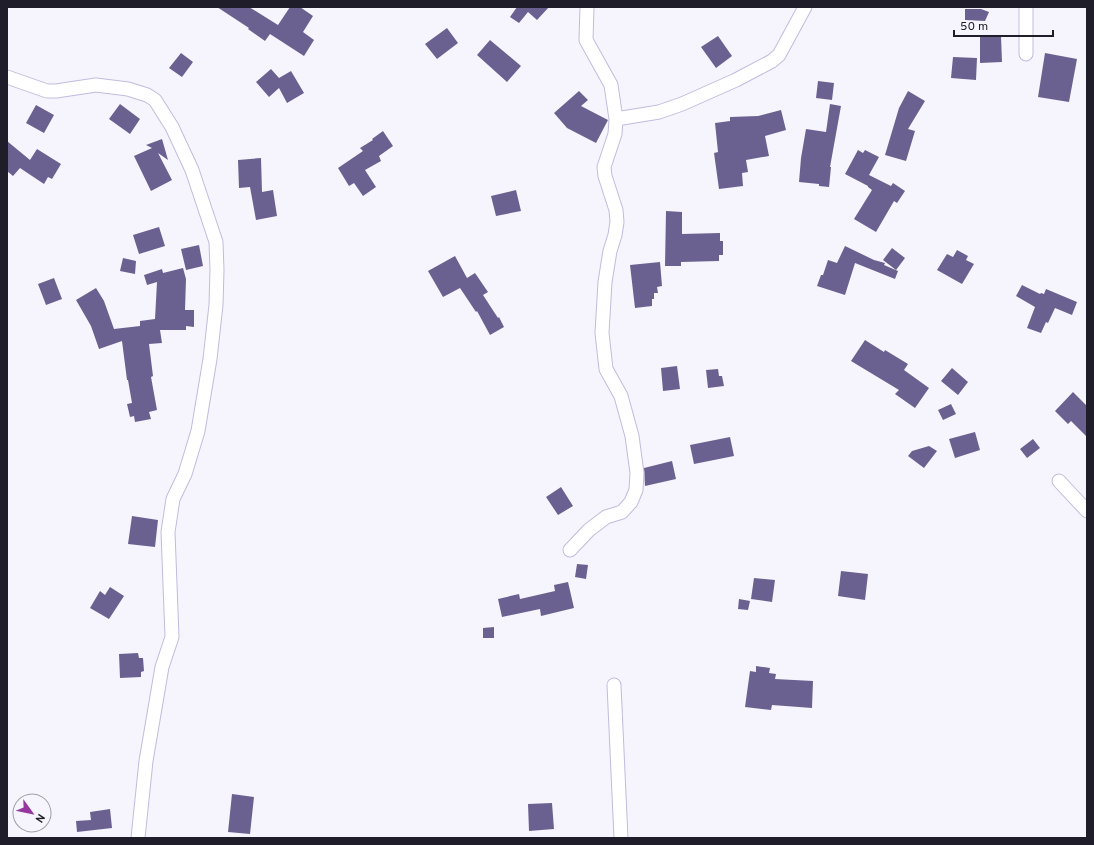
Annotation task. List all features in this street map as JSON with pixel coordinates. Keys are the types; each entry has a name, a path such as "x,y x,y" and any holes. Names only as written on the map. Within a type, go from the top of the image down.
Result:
{"street":[{"path":"570,550 589,530 606,517 622,512 631,502 636,490 637,473 632,436 621,396 606,368 602,333 605,282 617,222 616,210 605,176 604,167 615,134 616,119 611,84 586,40 586,7"},
{"path":"616,119 659,112 682,104 736,80 772,61 779,55 805,7"},
{"path":"1026,7 1026,54"},
{"path":"7,77 47,91 96,85 128,89 147,95 155,100 172,127 192,170 216,242 216,305 210,359 198,431 185,474 173,499 168,532 172,637 162,667 146,761 138,838"},
{"path":"1058,481 1087,511"},
{"path":"614,685 621,838"}],"building":[{"path":"217,7 249,7 278,25 290,7 300,7 313,16 303,32 314,40 304,56 270,34 265,41 248,29 249,28"},
{"path":"517,7 549,7 537,20 528,12 519,23 510,17"},
{"path":"965,9 981,9 989,12 985,21 965,20"},
{"path":"447,28 458,43 437,59 425,44"},
{"path":"718,36 732,56 716,68 701,47"},
{"path":"1001,36 1002,62 980,63 980,37"},
{"path":"490,40 521,66 507,82 477,55"},
{"path":"181,53 193,62 182,77 169,68"},
{"path":"1045,53 1077,59 1069,102 1038,97"},
{"path":"953,57 977,58 976,80 951,78"},
{"path":"271,69 279,78 291,71 304,93 287,103 279,88 269,97 256,82"},
{"path":"818,81 834,83 832,100 816,98"},
{"path":"579,91 588,100 581,106 608,120 596,143 567,128 554,113"},
{"path":"908,91 925,101 908,129 915,131 906,161 885,155 899,108"},
{"path":"120,104 140,119 130,134 109,119"},
{"path":"830,104 841,106 830,167 829,187 819,186 819,184 799,182 806,129 826,132"},
{"path":"36,105 54,115 44,133 26,123"},
{"path":"781,110 786,130 765,136 769,156 746,160 748,172 742,173 743,186 719,189 714,153 718,152 715,123 730,121 730,117 758,116"},
{"path":"383,131 393,146 379,156 381,161 365,170 376,187 363,196 354,183 349,186 338,168 363,151 360,148 373,140 372,139"},
{"path":"162,139 168,160 158,153 172,180 151,191 134,156 152,148 146,145"},
{"path":"7,141 30,160 37,149 61,164 52,179 48,177 44,184 20,168 13,176 7,171"},
{"path":"858,150 863,153 865,150 879,157 869,175 891,186 893,183 905,191 897,203 894,201 876,232 854,219 872,190 868,186 845,174"},
{"path":"261,158 262,192 273,190 277,216 256,220 250,187 239,188 238,160"},
{"path":"516,190 521,211 496,216 491,196"},
{"path":"666,211 682,212 682,234 720,233 720,241 723,241 723,255 719,255 719,261 681,262 681,266 665,266"},
{"path":"159,227 165,246 139,254 133,235"},
{"path":"199,245 203,266 186,270 181,249"},
{"path":"845,246 874,260 885,263 884,265 898,271 895,279 855,263 845,295 817,286 821,275 823,275 828,260 837,263"},
{"path":"892,248 905,258 896,270 883,260"},
{"path":"957,250 968,256 966,260 974,264 962,284 937,270 947,254 953,257"},
{"path":"455,256 467,278 475,273 488,292 483,295 498,318 499,317 504,327 490,335 477,311 476,312 460,288 443,297 428,271"},
{"path":"123,258 136,261 135,274 120,271"},
{"path":"660,262 662,286 657,287 658,293 654,293 652,306 635,308 630,265"},
{"path":"183,268 186,279 185,310 194,310 194,327 186,326 186,330 160,330 162,343 149,344 153,376 151,377 157,410 149,412 151,419 135,422 134,416 130,417 127,404 132,403 127,380 122,341 99,349 91,326 76,300 96,288 104,301 114,329 140,326 140,321 155,319 157,282 147,285 144,275 162,269 163,273"},
{"path":"54,278 62,299 46,305 38,284"},
{"path":"1022,285 1040,294 1044,294 1046,289 1077,302 1072,315 1055,308 1048,323 1046,322 1041,333 1027,328 1035,307 1016,296"},
{"path":"865,340 884,352 885,350 908,364 904,370 929,388 915,408 895,394 899,390 851,361"},
{"path":"677,366 680,389 663,391 661,368"},
{"path":"952,368 968,382 958,395 941,381"},
{"path":"718,369 719,376 722,376 724,386 708,388 706,370"},
{"path":"1073,392 1087,406 1087,437 1071,421 1068,424 1055,411"},
{"path":"951,404 956,414 943,420 938,410"},
{"path":"975,432 980,450 955,458 949,439"},
{"path":"730,437 734,456 694,464 690,445"},
{"path":"1033,439 1040,448 1027,458 1020,449"},
{"path":"929,446 937,451 924,468 908,456 912,451"},
{"path":"672,461 676,479 645,486 644,468"},
{"path":"561,487 573,506 558,515 546,497"},
{"path":"132,516 158,520 155,547 128,544"},
{"path":"577,564 588,565 586,579 575,577"},
{"path":"841,571 868,574 865,600 838,596"},
{"path":"754,578 775,580 772,602 751,599"},
{"path":"568,582 574,608 541,616 540,609 502,617 498,599 519,594 520,599 555,591 554,585"},
{"path":"110,587 124,596 109,619 90,608 100,591 105,595"},
{"path":"739,599 750,601 748,610 738,609"},
{"path":"494,627 494,638 483,638 483,628"},
{"path":"138,653 139,658 143,658 144,671 141,672 141,677 120,678 119,654"},
{"path":"756,666 770,668 769,673 776,674 775,679 813,681 812,708 772,705 771,710 745,707 750,671 756,672"},
{"path":"232,794 254,797 250,834 228,832"},
{"path":"552,803 554,829 529,831 528,804"},
{"path":"110,809 112,828 77,832 76,821 91,820 90,812"}]}
